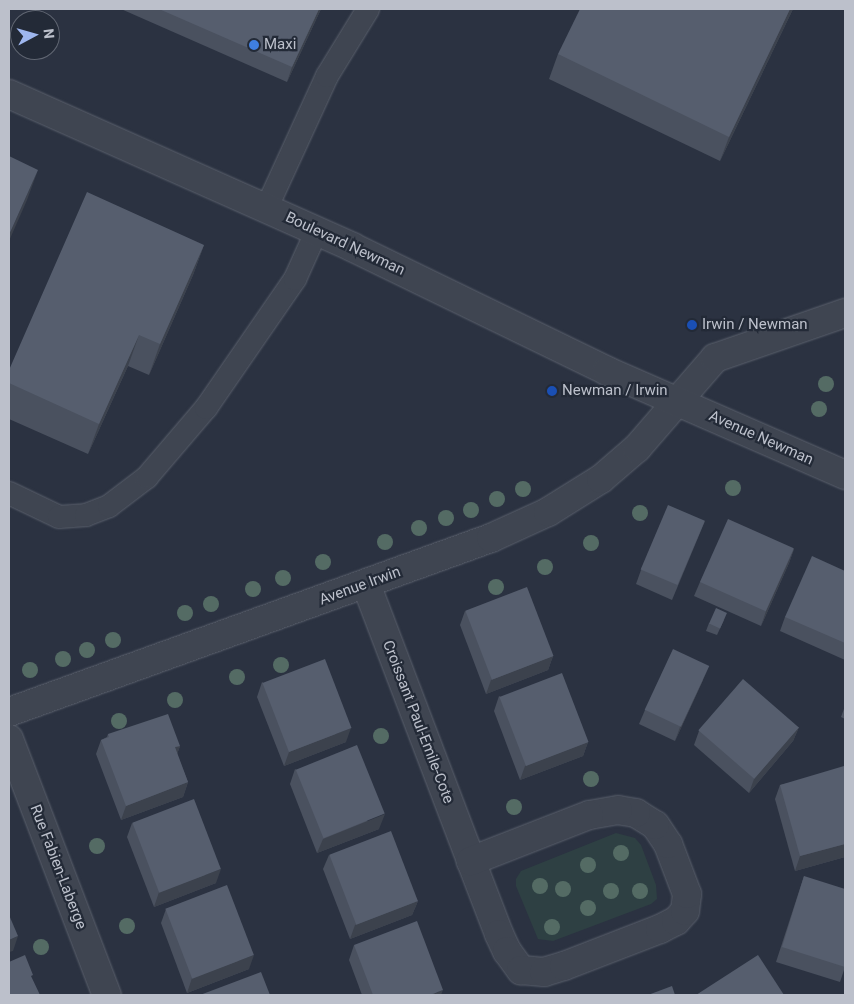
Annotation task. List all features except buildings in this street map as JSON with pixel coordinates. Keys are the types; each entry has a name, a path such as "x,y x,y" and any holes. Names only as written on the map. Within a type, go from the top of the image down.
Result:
{"street":[{"name":"Boulevard Newman","path":"9,94 267,207 607,372 677,401"},
{"name":"Avenue Irwin","path":"9,712 491,538 548,512 601,479 637,448 715,358 845,313"},
{"name":"Avenue Newman","path":"677,401 845,474"},
{"name":"Croissant Paul-Emile-Cote","path":"366,584 471,861 507,952 521,970 532,973 564,966 660,929 676,921 685,911 687,894 668,844 655,825 636,813 618,810 589,815 471,861"},
{"name":"Rue Fabien-Laberge","path":"9,739 107,995"}],"lane":[{"path":"267,207 327,76 368,9"},
{"path":"9,493 59,517 86,515 109,506 147,477 206,408 295,279 317,230"}],"shaded area":[{"path":"616,833 635,838 641,845 656,885 657,899 651,904 553,941 538,939 516,886 516,879 521,871"}],"place":[{"name":"Maxi","path":"254,45"},
{"name":"Irwin / Newman","path":"692,325"},
{"name":"Newman / Irwin","path":"552,391"}]}
